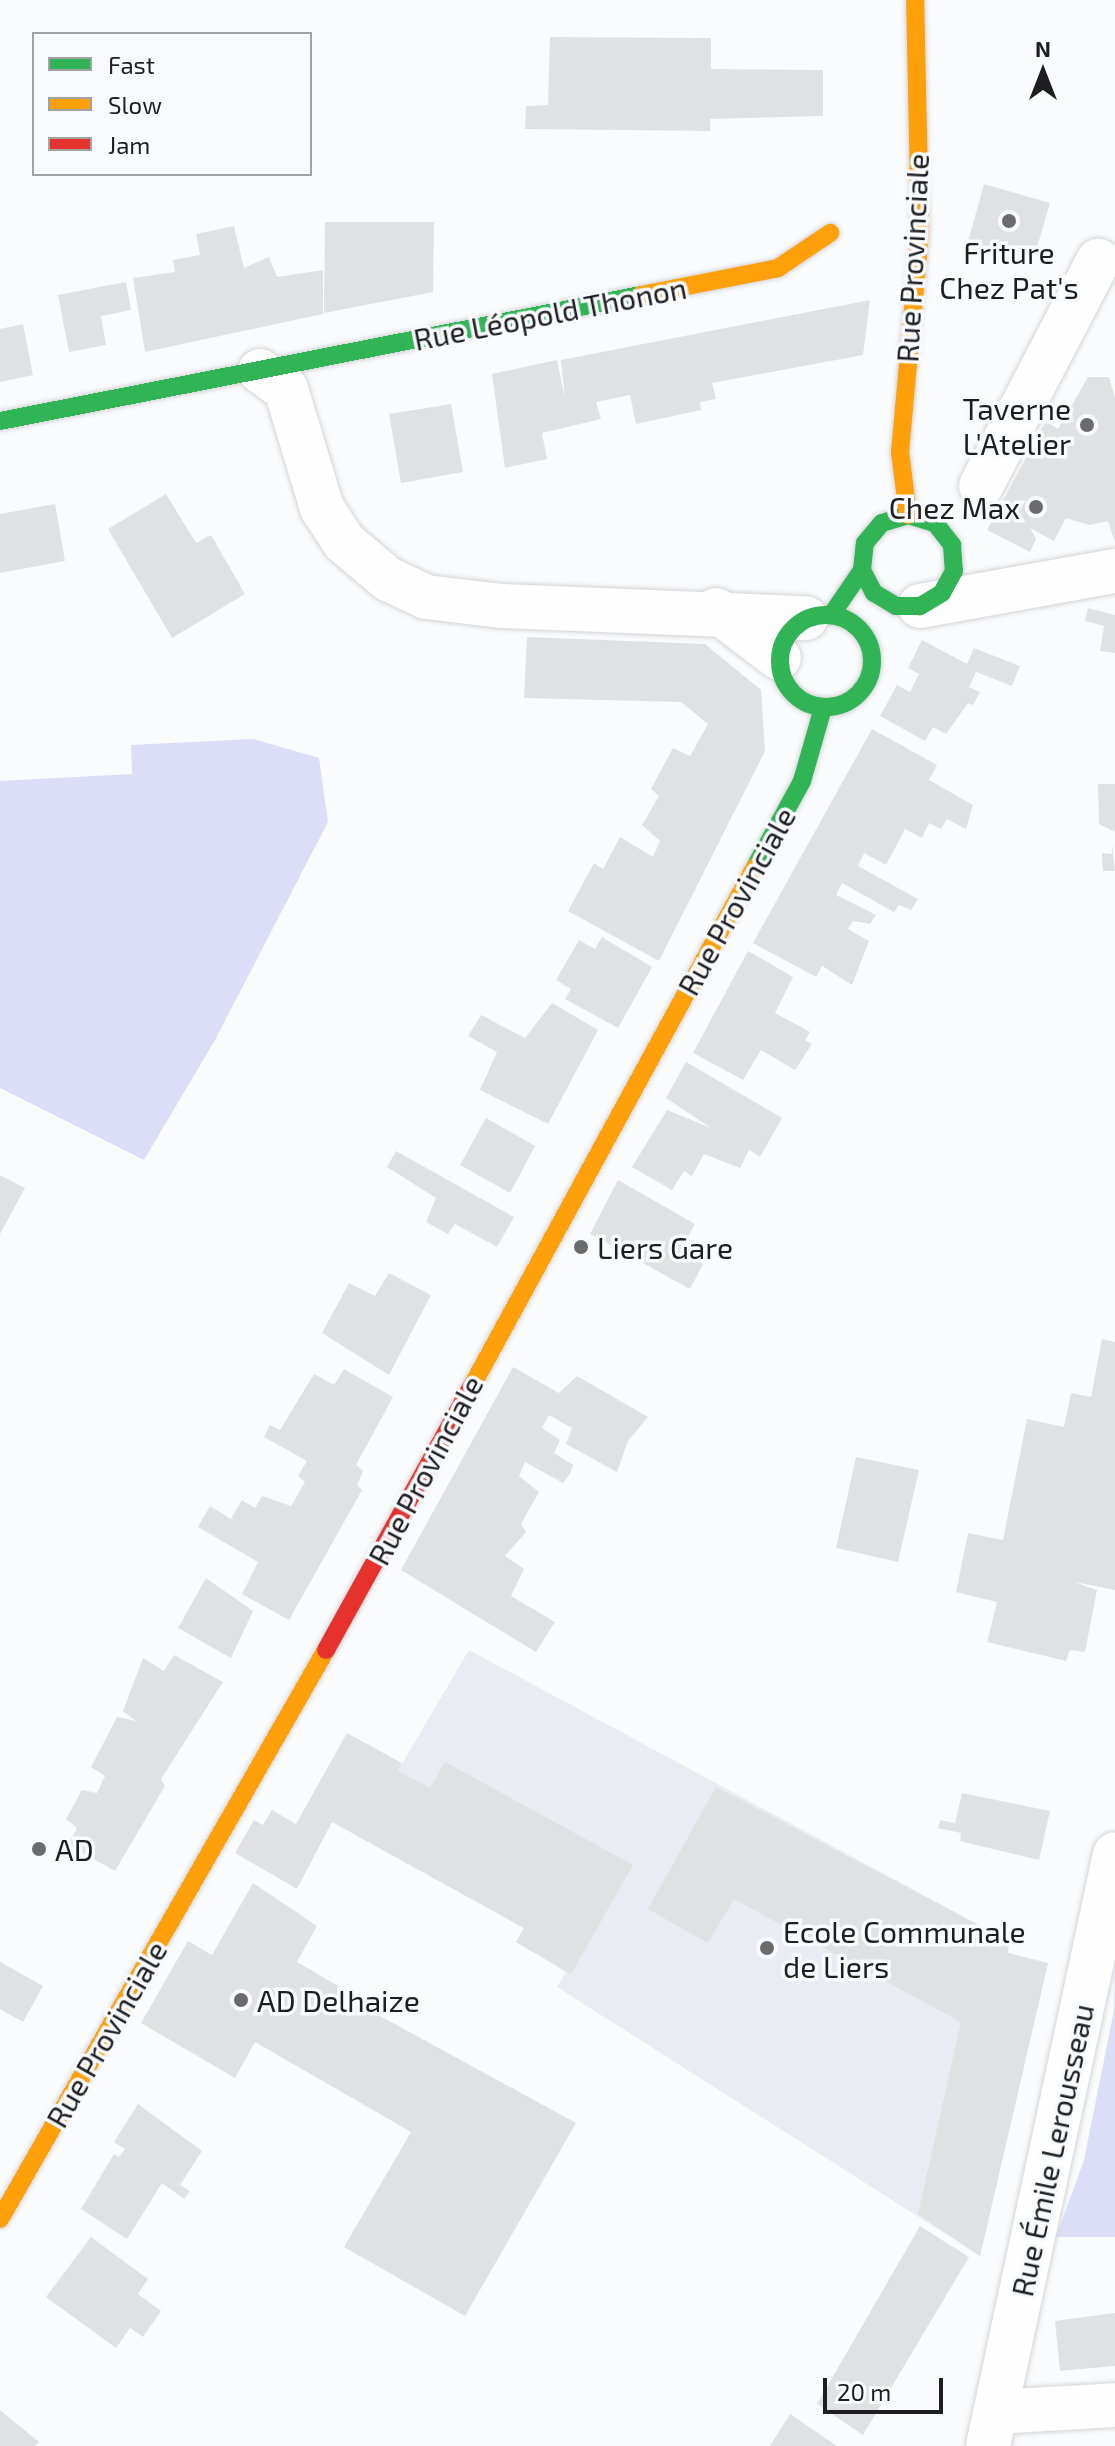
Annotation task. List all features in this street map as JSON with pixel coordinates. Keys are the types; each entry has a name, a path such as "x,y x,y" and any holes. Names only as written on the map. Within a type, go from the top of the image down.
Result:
{"main road":[{"name":"Rue Provinciale","path":"908,515 900,452 920,232 915,0"},
{"name":"Rue Léopold Thonon","path":"0,421 778,268 830,233"},
{"path":"870,645 908,606 942,593 954,571 952,545 935,523 908,515 882,523 865,543 862,570 874,593 908,606"},
{"path":"819,616 856,624 870,645 872,668 863,689 845,704 823,708 800,700 784,682 779,658 787,634 819,616 862,570"},
{"name":"Rue Provinciale","path":"0,2219 368,1576 802,781 823,708"}],"street":[{"path":"981,486 1109,254"},
{"path":"260,371 286,389 322,508 344,542 388,579 426,597 502,606 716,610 819,616"},
{"path":"952,545 1015,586"},
{"path":"908,606 1115,571"},
{"path":"716,610 779,658"},
{"name":"Rue Émile Lerousseau","path":"992,2429 1115,1854"},
{"path":"992,2429 1115,2405"}],"shaded area":[{"path":"253,739 319,758 328,822 215,1040 144,1160 0,1088 0,781 132,774 131,745"},
{"name":"Ecole Communale de Liers","path":"469,1650 1009,1941 1008,1953 1048,1963 980,2256 557,1987 566,1972 516,1942 524,1928 359,1837"},
{"path":"1115,1963 1115,2237 1056,2237 1084,2160 1114,2010"}],"building":[{"path":"550,37 711,38 711,69 823,70 823,116 710,119 710,131 525,129 526,106 548,105"},
{"name":"Friture Chez Pat's","path":"984,184 1050,203 1033,261 968,242"},
{"path":"325,222 434,222 433,292 324,313"},
{"path":"234,226 244,268 269,257 277,277 323,270 323,314 145,352 133,278 175,272 173,260 200,255 196,234"},
{"path":"126,282 131,310 101,316 106,345 69,352 58,295"},
{"path":"870,300 863,355 712,383 716,399 700,402 701,410 636,424 630,395 596,402 601,419 542,433 547,459 505,468 492,374 557,360 565,399 561,360"},
{"path":"23,324 33,375 0,382 0,329"},
{"path":"1088,377 1109,377 1115,399 1115,543 1108,521 1089,525 1066,518 1054,541 1030,528 1036,539 1030,552 987,530 1046,421 1058,429"},
{"path":"451,404 463,472 401,483 389,414"},
{"path":"166,494 196,543 211,535 245,594 172,638 108,529"},
{"path":"55,504 65,561 0,573 0,514"},
{"path":"1088,608 1115,615 1115,653 1100,651 1104,626 1085,621"},
{"path":"527,637 705,644 761,690 765,751 659,961 568,911 594,863 603,869 620,837 653,857 660,841 642,825 659,796 651,789 673,748 690,756 708,724 681,702 524,698"},
{"path":"922,640 967,664 974,648 1020,666 1012,686 976,672 969,687 980,692 973,705 968,703 946,734 933,727 925,741 880,716 897,685 910,692 919,674 908,668"},
{"path":"872,729 937,765 929,780 973,805 966,829 947,819 941,829 929,823 922,838 905,829 886,865 864,853 858,866 918,899 911,910 899,905 894,912 842,883 836,895 876,915 870,924 853,921 848,929 869,941 852,985 822,966 816,977 753,943"},
{"path":"1098,784 1115,784 1115,832 1099,824"},
{"path":"1112,845 1115,871 1103,871 1102,853 1112,854"},
{"path":"602,937 652,967 618,1028 565,999 571,989 556,980 579,940 595,949"},
{"path":"748,951 793,977 775,1013 810,1032 805,1040 812,1044 795,1070 761,1050 743,1080 693,1053"},
{"path":"552,1003 598,1030 548,1124 480,1090 497,1052 468,1036 481,1015 525,1038"},
{"path":"686,1062 782,1118 760,1157 749,1150 740,1168 704,1154 692,1176 684,1171 672,1190 632,1167 667,1110 711,1128 666,1098"},
{"path":"486,1118 535,1146 510,1193 460,1165"},
{"path":"396,1151 514,1217 497,1247 455,1224 448,1234 426,1222 436,1198 387,1167"},
{"path":"0,1175 25,1188 0,1234"},
{"path":"618,1180 695,1224 680,1251 703,1264 690,1289 590,1234"},
{"path":"389,1273 431,1295 389,1375 322,1333 349,1283 375,1296"},
{"path":"1102,1339 1115,1342 1115,1590 1074,1582 1097,1590 1085,1652 1070,1650 1066,1661 987,1642 997,1602 956,1592 968,1533 1003,1540 1027,1419 1064,1427 1071,1393 1091,1397"},
{"path":"513,1367 559,1393 577,1376 648,1417 628,1441 617,1472 566,1444 572,1428 549,1415 542,1428 560,1440 554,1453 573,1465 570,1474 563,1483 525,1462 519,1476 539,1492 521,1524 526,1532 505,1556 524,1569 511,1596 555,1622 536,1652 401,1570"},
{"path":"344,1369 393,1397 356,1465 363,1471 357,1485 362,1490 289,1620 242,1594 258,1562 198,1527 210,1506 231,1519 242,1500 255,1508 262,1496 291,1506 305,1482 298,1476 307,1461 264,1437 270,1425 280,1430 314,1374 334,1385"},
{"path":"856,1457 919,1470 898,1562 836,1548"},
{"path":"206,1578 253,1611 231,1658 178,1628"},
{"path":"174,1655 223,1682 161,1779 165,1786 115,1871 68,1845 77,1828 66,1819 82,1790 97,1793 105,1776 91,1767 117,1717 136,1721 123,1711 143,1658 164,1671"},
{"path":"347,1733 402,1763 398,1771 430,1788 445,1762 633,1865 571,1974 516,1942 524,1928 332,1822 297,1889 235,1853 254,1820 263,1825 272,1810 296,1824"},
{"path":"716,1787 1009,1941 1008,1953 1048,1963 980,2256 918,2214 961,2022 734,1899 708,1943 648,1909"},
{"path":"962,1793 1050,1811 1039,1860 960,1841 961,1833 938,1828 940,1820 955,1823"},
{"path":"253,1883 317,1926 297,1962 352,1994 349,1999 576,2123 465,2316 344,2247 411,2132 255,2042 235,2078 141,2023 188,1941 212,1955"},
{"path":"0,1962 43,1986 23,2022 0,2009"},
{"path":"138,2104 202,2151 180,2185 190,2191 184,2199 162,2183 127,2239 81,2209 114,2154 119,2157 125,2149 114,2142"},
{"path":"920,2226 969,2257 863,2435 817,2404"},
{"path":"91,2237 148,2279 138,2294 161,2311 143,2337 130,2328 116,2348 46,2297"},
{"path":"1115,2313 1115,2366 1060,2371 1055,2321"},
{"path":"0,2410 39,2442 35,2446 0,2446"},
{"path":"790,2414 837,2446 770,2446"}],"traffic: fast":[{"path":"0,421 641,295"},
{"path":"832,614 862,570 865,543 882,523 908,515 935,523 952,545 954,571 942,593 920,606 896,606 874,593 862,570"},
{"path":"826,615 852,623 864,635 872,661 864,687 852,699 826,707 800,699 788,687 780,661 788,635 800,623 826,615"},
{"path":"755,867 802,781 823,708"}],"traffic: slow":[{"path":"908,515 900,452 920,232 915,0"},
{"path":"641,295 778,268 830,233"},
{"path":"472,1386 755,867"},
{"path":"0,2219 326,1650"}],"traffic: jam":[{"path":"326,1650 472,1386"}],"place":[{"name":"Friture Chez Pat's","path":"1009,221"},
{"name":"Taverne L'Atelier","path":"1087,425"},
{"name":"Chez Max","path":"1036,507"},
{"name":"Liers Gare","path":"581,1247"},
{"name":"AD","path":"39,1849"},
{"name":"Ecole Communale de Liers","path":"767,1948"},
{"name":"AD Delhaize","path":"241,2000"}]}
